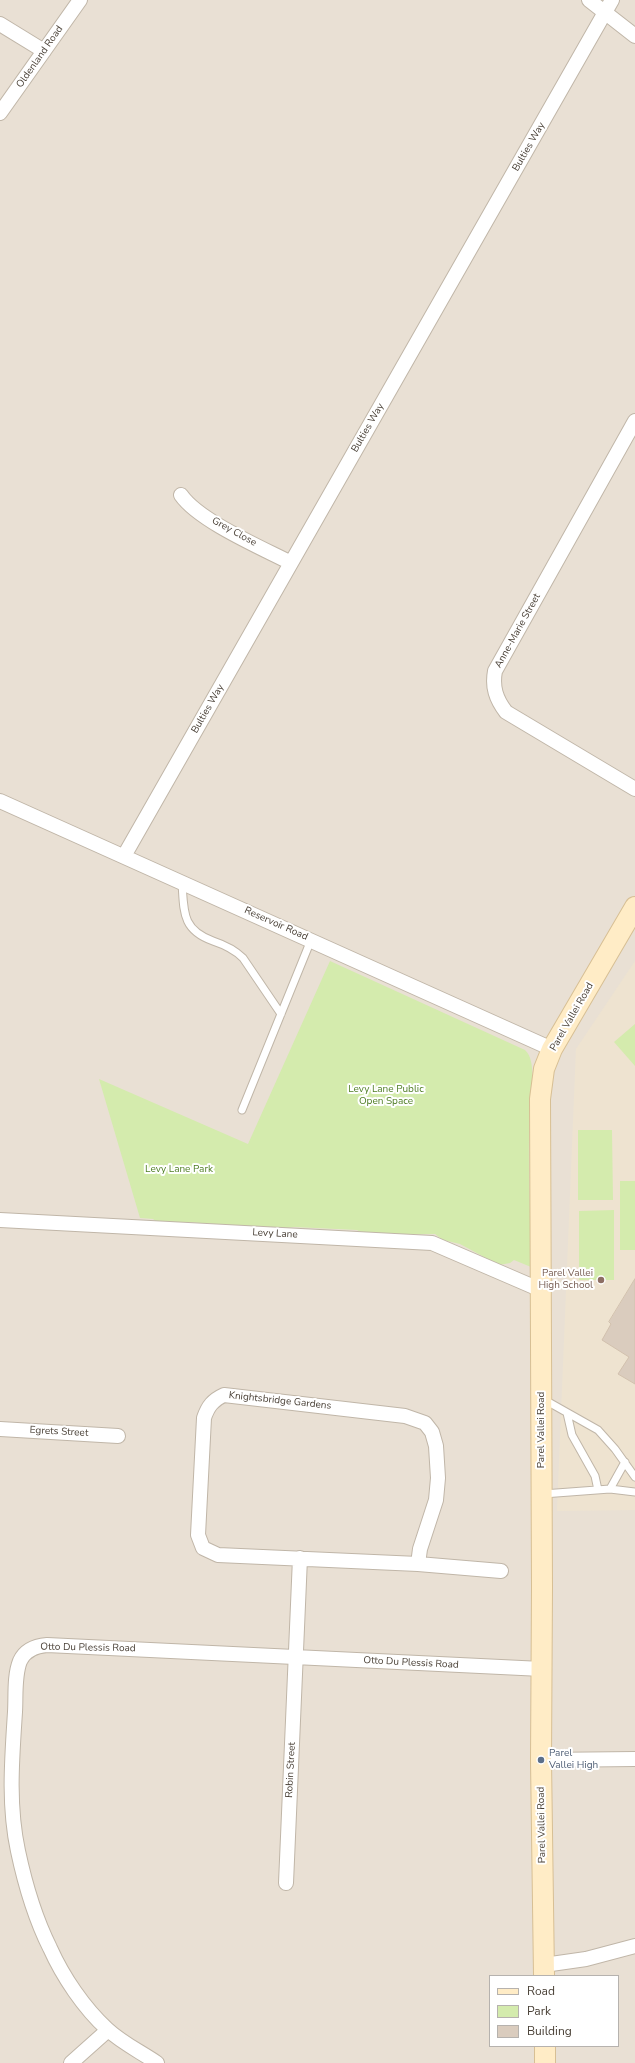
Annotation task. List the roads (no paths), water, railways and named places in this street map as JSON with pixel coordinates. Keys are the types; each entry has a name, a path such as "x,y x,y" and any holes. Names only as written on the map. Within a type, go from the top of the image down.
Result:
{"street":[{"name":"Oldenland Road","path":"0,113 80,0"},
{"path":"589,0 635,36"},
{"name":"Bulties Way","path":"124,856 612,0"},
{"path":"0,24 44,51"},
{"name":"Anne-Marie Street","path":"635,421 496,671 494,680 498,701 506,712 635,789"},
{"name":"Grey Close","path":"181,495 186,503 204,516 291,564"},
{"name":"Reservoir Road","path":"0,800 552,1049"},
{"name":"Parel Vallei Road","path":"544,1971 541,1760 542,1494 540,1099 544,1069 552,1049 635,907"},
{"name":"Levy Lane","path":"0,1220 432,1243 541,1290"},
{"name":"Knightsbridge Gardens","path":"418,1564 420,1549 436,1500 438,1478 434,1437 424,1423 405,1416 236,1395 224,1395 216,1399 208,1407 204,1418 198,1535 200,1543 210,1552 218,1555 418,1564 501,1571"},
{"name":"Egrets Street","path":"0,1429 118,1436"},
{"path":"296,1657 300,1558"},
{"name":"Otto Du Plessis Road","path":"157,2063 108,2030 94,2016 65,1976 50,1948 31,1901 18,1850 13,1815 12,1784 17,1671 20,1661 31,1648 47,1645 542,1669"},
{"name":"Robin Street","path":"286,1883 296,1657"},
{"path":"541,1760 635,1759"},
{"path":"544,1971 635,1946"},
{"path":"71,2063 108,2030"},
{"path":"545,2047 545,2063"}],"lane":[{"path":"182,881 184,907 193,931 199,936 236,951 243,958 281,1014"},
{"path":"242,1110 311,940"},
{"path":"541,1398 567,1414 598,1430 612,1444 635,1477"},
{"path":"567,1414 572,1435 595,1476 598,1490"},
{"path":"610,1488 625,1462"},
{"path":"542,1494 610,1488 635,1492"}],"place":[{"name":"Parel Vallei High School","path":"601,1280"},
{"name":"Parel Vallei High","path":"541,1760"}],"park label":[{"name":"Levy Lane Public Open Space","path":"386,1096"},
{"name":"Levy Lane Park","path":"179,1170"}]}
